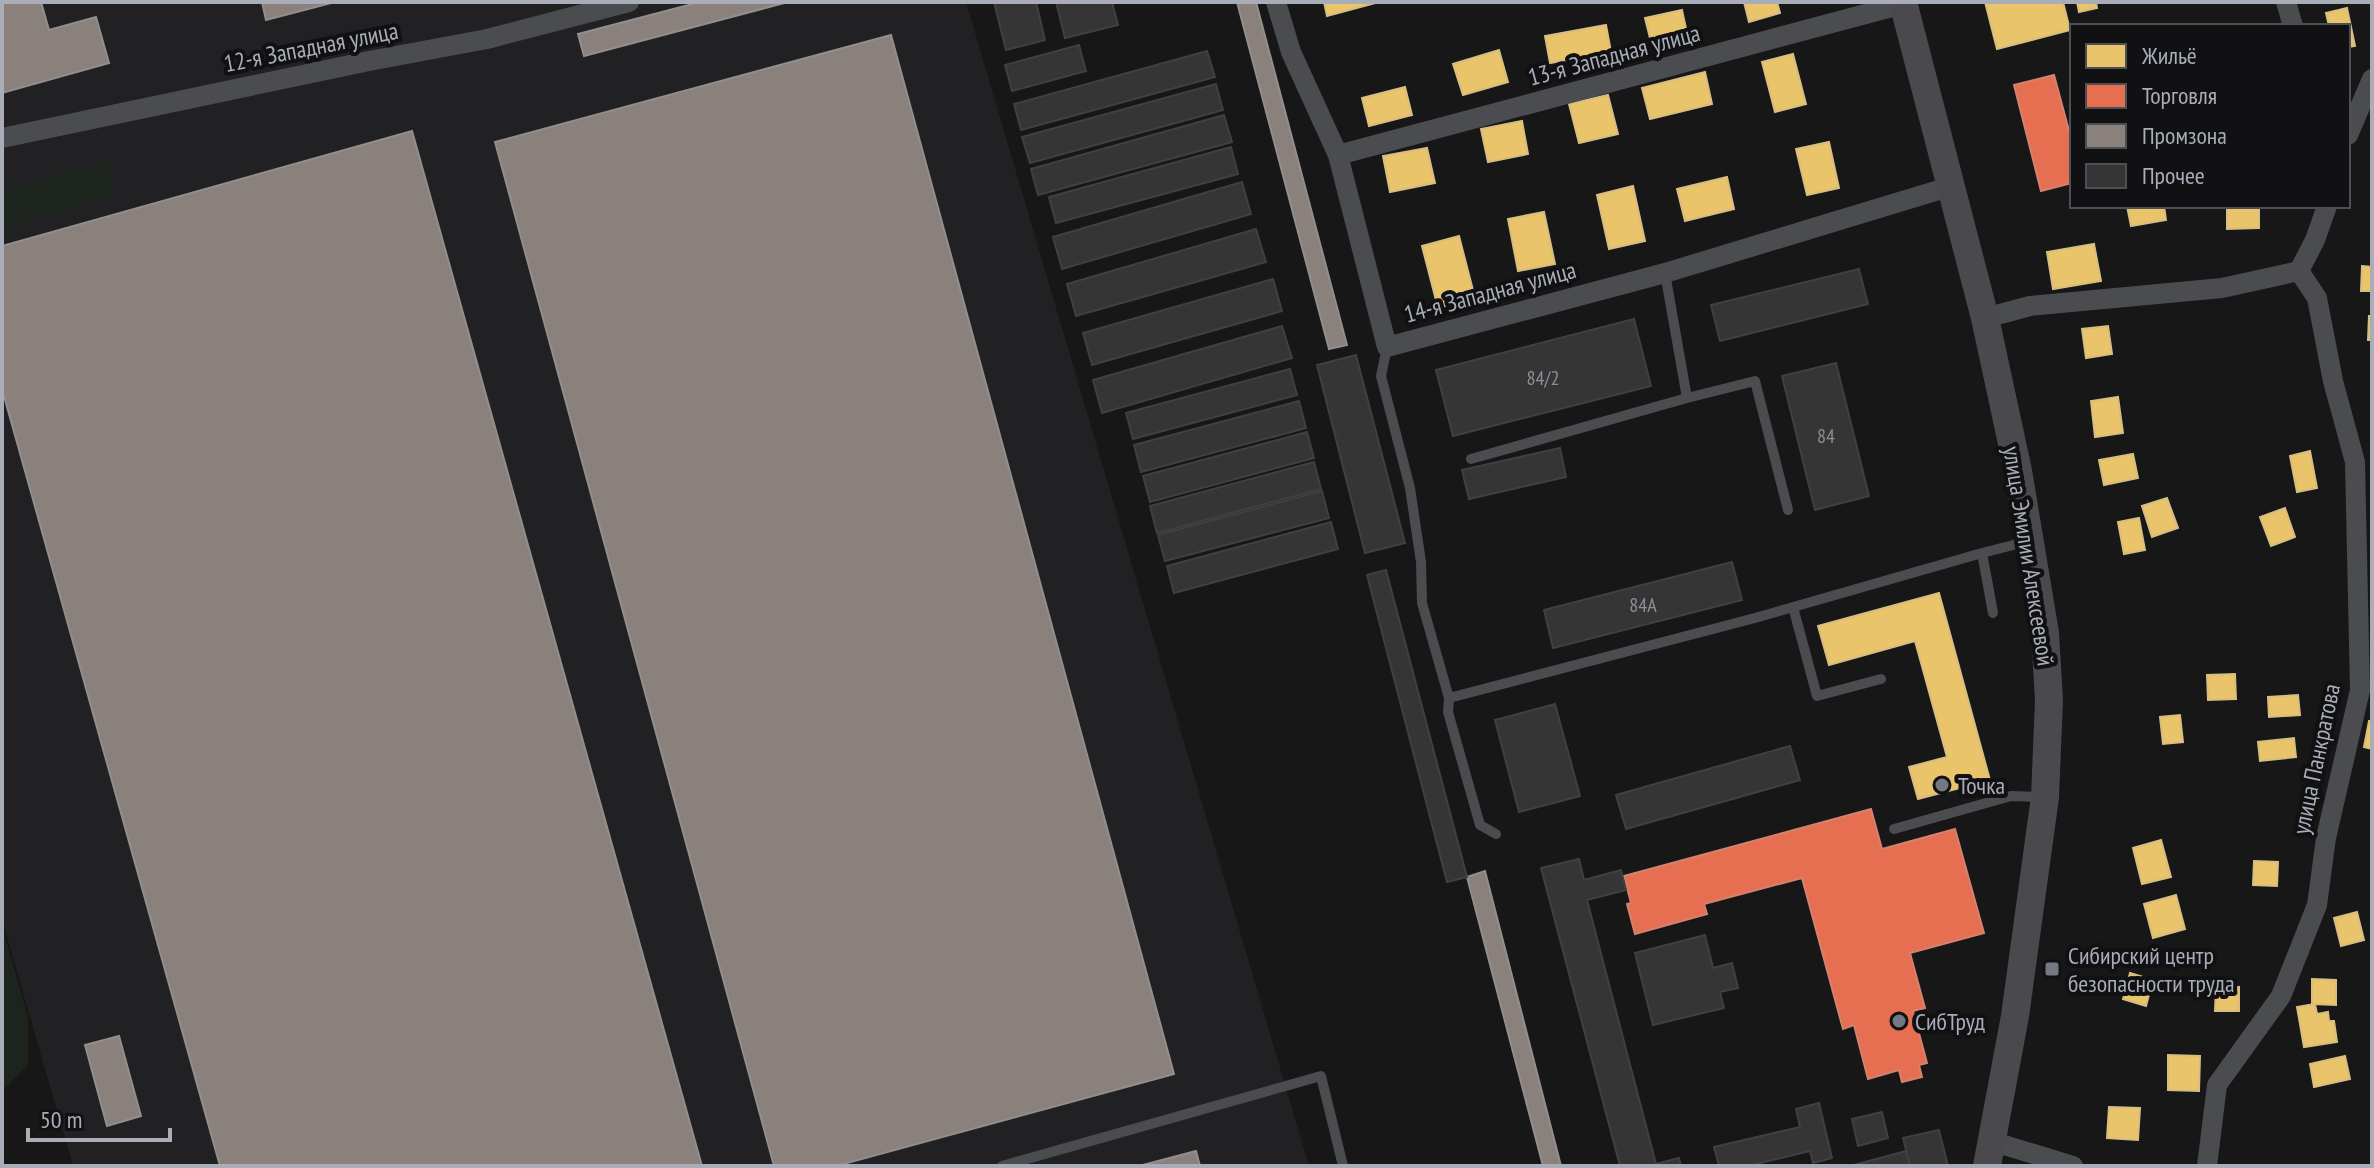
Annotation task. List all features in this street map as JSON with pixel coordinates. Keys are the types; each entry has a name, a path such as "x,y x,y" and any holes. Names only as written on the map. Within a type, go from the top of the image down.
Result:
{"street":[{"name":"12-я Западная улица","path":"2,138 487,39 629,2"},
{"path":"1276,2 1291,52 1338,155 1387,347"},
{"path":"2286,2 2292,24"},
{"name":"13-я Западная улица","path":"1338,155 1903,3"},
{"name":"улица Эмилии Алексеевой","path":"1903,3 1985,318 2031,541 2046,646 2049,700 2045,797 2015,1016 1989,1154"},
{"path":"2350,130 2372,79"},
{"name":"14-я Западная улица","path":"1387,347 1665,273 1952,186"},
{"path":"1985,318 2030,306 2222,288 2299,271 2326,208"},
{"name":"улица Панкратова","path":"2207,1166 2217,1085 2281,996 2317,905 2326,838 2360,690 2355,462 2333,381 2317,298 2299,271"},
{"path":"1989,1154 2073,1166"}],"lane":[{"path":"1665,273 1687,398"},
{"name":"14-я Западная улица","path":"1387,347 1381,376 1410,488 1421,562 1422,603 1480,825 1496,834"},
{"path":"1471,459 1755,381 1788,510"},
{"path":"1449,698 2031,541"},
{"path":"1982,553 1993,613"},
{"path":"1793,607 1817,696 1881,679"},
{"path":"1894,829 2011,796 2045,797"},
{"path":"1002,1166 1321,1076 1343,1166"}],"shaded area":[{"path":"2,2 966,2 1309,1166 73,1166 2,920"},
{"path":"110,160 113,196 2,229 2,191"},
{"path":"2,926 28,1017 28,1065 2,1091"}],"building: Жильё":[{"path":"1324,2 1379,2 1327,16"},
{"path":"1744,2 1777,2 1780,13 1749,22"},
{"path":"1985,2 2063,2 2070,30 1997,49"},
{"path":"2077,2 2096,2 2097,8 2079,12"},
{"path":"2347,8 2355,46 2350,47 2350,24 2329,24 2326,13"},
{"path":"1682,10 1687,33 1651,42 1645,18"},
{"path":"1606,25 1611,52 1550,63 1545,36"},
{"path":"1499,50 1508,82 1463,95 1453,64"},
{"path":"1793,54 1806,104 1775,112 1762,62"},
{"path":"1705,72 1712,104 1650,119 1642,88"},
{"path":"1405,87 1412,115 1369,126 1362,98"},
{"path":"1608,95 1618,134 1579,143 1569,104"},
{"path":"1522,121 1528,154 1488,162 1481,129"},
{"path":"1829,142 1839,188 1807,195 1796,149"},
{"path":"1427,148 1435,183 1390,192 1383,156"},
{"path":"1727,177 1734,209 1685,221 1677,189"},
{"path":"1633,186 1645,241 1609,249 1597,195"},
{"path":"2127,208 2164,208 2166,220 2131,226"},
{"path":"2227,208 2259,208 2259,228 2227,229"},
{"path":"1544,212 1555,264 1518,271 1508,219"},
{"path":"1459,236 1475,298 1438,308 1422,246"},
{"path":"2094,244 2101,281 2053,289 2047,252"},
{"path":"2362,266 2372,267 2372,291 2361,291"},
{"path":"2369,316 2372,316 2372,340 2368,340"},
{"path":"2108,326 2112,354 2086,358 2082,329"},
{"path":"2118,397 2123,433 2095,437 2091,401"},
{"path":"2310,451 2317,488 2297,492 2290,456"},
{"path":"2133,454 2138,478 2104,485 2099,460"},
{"path":"2167,498 2178,528 2152,537 2142,506"},
{"path":"2285,508 2295,537 2271,546 2260,517"},
{"path":"2139,518 2145,550 2124,554 2118,522"},
{"path":"1939,593 1990,780 1918,799 1909,767 1947,757 1915,641 1829,665 1818,626"},
{"path":"2235,674 2236,699 2208,700 2207,675"},
{"path":"2298,695 2300,715 2269,717 2268,697"},
{"path":"2180,715 2183,742 2163,744 2160,717"},
{"path":"2369,721 2372,721 2372,749 2364,747"},
{"path":"2294,738 2296,757 2260,761 2258,742"},
{"path":"2161,840 2171,877 2142,884 2133,848"},
{"path":"2254,861 2278,862 2277,886 2253,885"},
{"path":"2176,895 2185,929 2153,938 2144,904"},
{"path":"2357,912 2364,940 2341,946 2334,918"},
{"path":"2130,973 2153,980 2146,1006 2123,999"},
{"path":"2312,979 2336,980 2336,1005 2312,1004"},
{"path":"2216,986 2239,987 2239,1011 2215,1011"},
{"path":"2315,1004 2317,1014 2328,1012 2329,1021 2334,1021 2337,1042 2304,1047 2297,1007"},
{"path":"2168,1055 2200,1056 2199,1091 2168,1090"},
{"path":"2345,1056 2350,1079 2314,1087 2310,1064"},
{"path":"2109,1107 2140,1108 2138,1140 2107,1138"}],"building: Торговля":[{"path":"2054,75 2070,135 2070,184 2041,191 2014,85"},
{"path":"1871,809 1882,849 1955,829 1984,933 1910,953 1925,1008 1913,1011 1927,1063 1919,1065 1922,1077 1902,1082 1899,1070 1868,1079 1854,1025 1843,1029 1802,878 1704,904 1707,914 1635,934 1627,904 1631,903 1624,876"}],"building: Промзона":[{"path":"2,2 41,2 49,30 96,17 109,63 2,93"},
{"path":"262,2 335,2 266,20"},
{"path":"700,2 788,2 584,56 578,34"},
{"path":"1237,2 1256,2 1347,345 1329,349"},
{"path":"891,35 1174,1074 836,1166 774,1166 495,142"},
{"path":"412,131 702,1166 220,1166 2,389 2,246"},
{"path":"1485,871 1561,1166 1543,1166 1467,877"},
{"path":"119,1036 141,1116 107,1126 85,1045"},
{"path":"1196,1151 1200,1166 1139,1166"}],"building: Прочее":[{"path":"994,2 1036,2 1045,40 1006,50"},
{"path":"1056,2 1112,2 1118,25 1065,38"},
{"path":"1079,45 1086,71 1012,91 1005,65"},
{"path":"1207,51 1215,77 1021,130 1014,104"},
{"path":"1216,84 1223,110 1030,163 1022,137"},
{"path":"1224,115 1232,142 1038,195 1031,169"},
{"path":"1231,147 1238,174 1056,223 1049,197"},
{"path":"1242,182 1251,214 1062,269 1053,237"},
{"path":"1256,229 1266,262 1076,316 1067,284"},
{"path":"1859,269 1868,304 1720,341 1711,305"},
{"path":"1273,279 1282,311 1092,365 1083,333"},
{"path":"1634,319 1651,386 1453,436 1436,370"},
{"path":"1282,326 1292,358 1102,413 1093,380"},
{"path":"1356,355 1405,543 1365,553 1317,365"},
{"path":"1836,363 1869,496 1815,510 1782,376"},
{"path":"1290,369 1297,395 1133,439 1126,413"},
{"path":"1299,401 1306,428 1141,472 1134,445"},
{"path":"1307,432 1314,458 1150,502 1143,476"},
{"path":"1560,448 1566,477 1469,499 1462,470"},
{"path":"1314,462 1321,489 1157,533 1150,506"},
{"path":"1322,491 1329,518 1165,561 1158,535"},
{"path":"1331,522 1338,549 1174,593 1167,566"},
{"path":"1732,562 1742,600 1553,648 1544,610"},
{"path":"1386,570 1467,877 1447,882 1367,575"},
{"path":"1555,704 1580,796 1519,812 1495,720"},
{"path":"1790,746 1800,780 1626,829 1616,795"},
{"path":"1579,859 1584,880 1621,870 1626,890 1587,900 1656,1164 1679,1158 1681,1166 1620,1166 1541,868"},
{"path":"1705,935 1713,968 1732,963 1738,988 1720,992 1724,1008 1653,1025 1635,953"},
{"path":"1819,1103 1832,1158 1813,1163 1810,1151 1748,1166 1719,1166 1714,1147 1800,1127 1796,1109"},
{"path":"1882,1112 1888,1138 1858,1146 1852,1119"},
{"path":"1939,1130 1948,1166 1910,1166 1903,1138"},
{"path":"1906,1151 1910,1166 1850,1166"}],"place":[{"name":"Точка","path":"1942,785"},
{"name":"Сибирский центр безопасности труда","path":"2052,969"},
{"name":"СибТруд","path":"1899,1021"}]}
